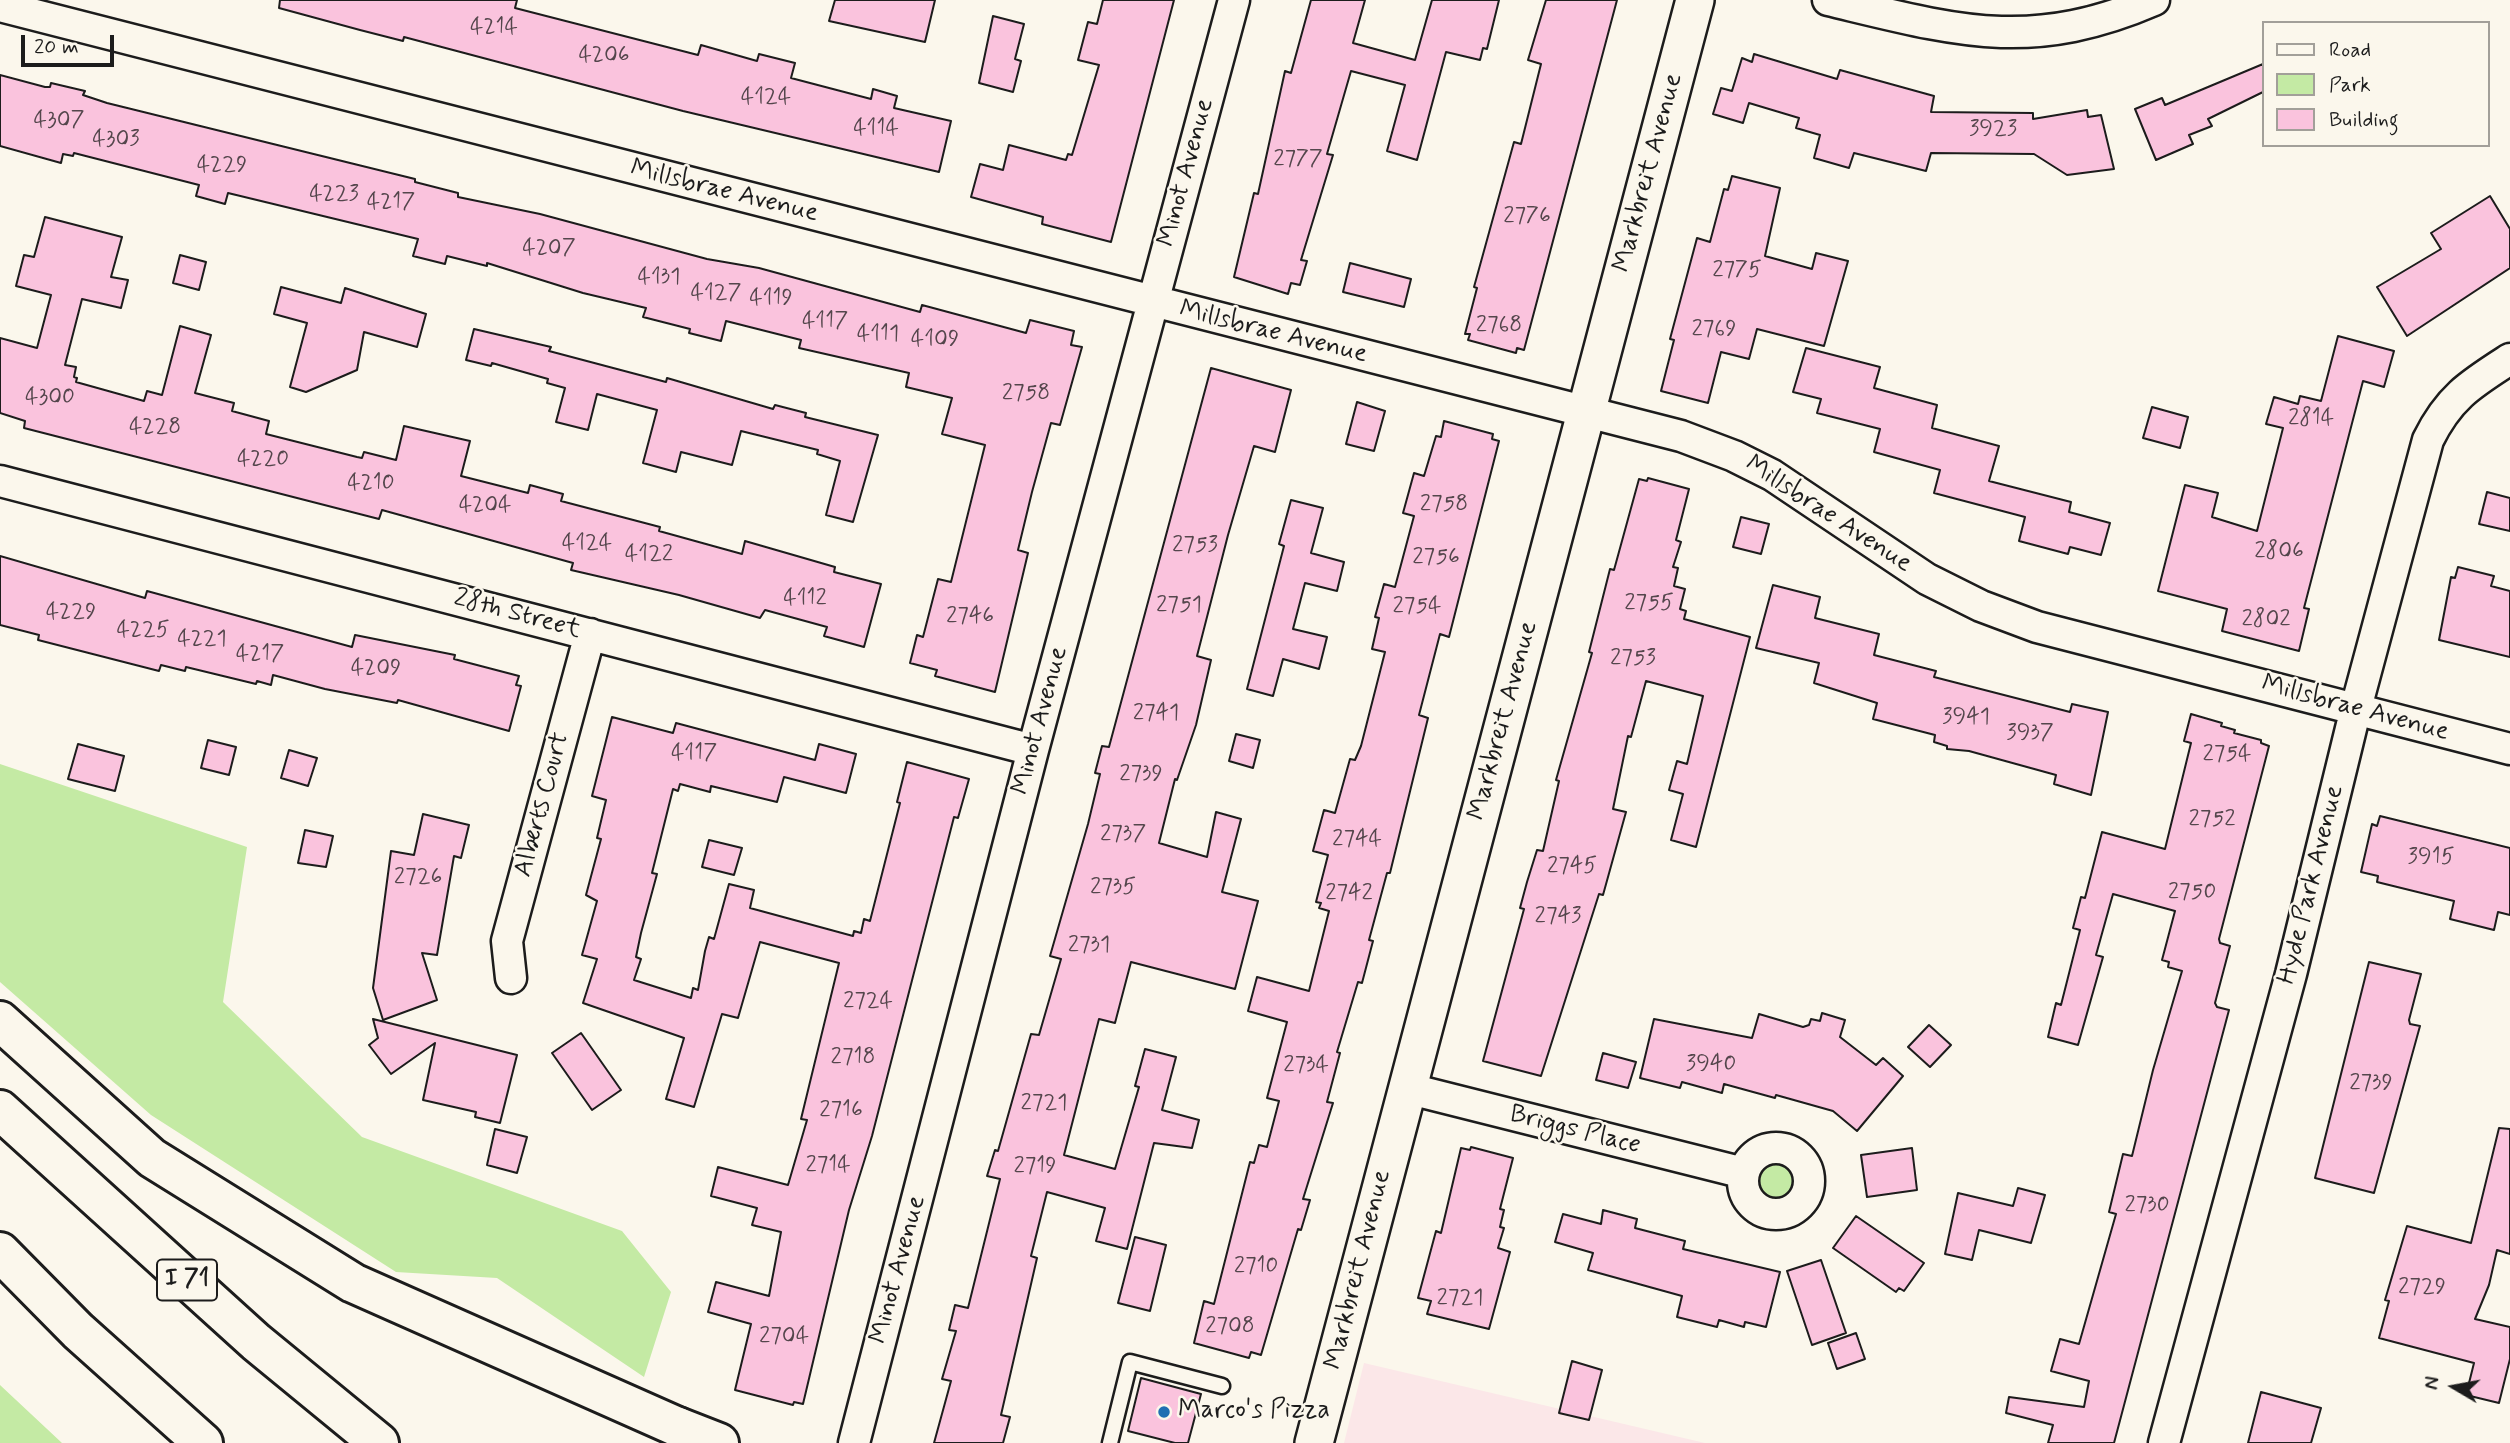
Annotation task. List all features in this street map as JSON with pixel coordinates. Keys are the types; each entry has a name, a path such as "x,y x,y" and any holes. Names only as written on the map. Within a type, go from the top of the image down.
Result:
{"main road":[{"path":"0,1020 152,1158 353,1283 676,1435 719,1443"},
{"name":"I 71","path":"0,1110 256,1342 379,1443"},
{"path":"0,1252 78,1331 203,1443"}],"street":[{"name":"Minot Avenue","path":"854,1443 1033,750 1234,0"},
{"name":"Markbreit Avenue","path":"1314,1443 1695,0"},
{"path":"1828,0 1951,29 1994,33 2038,32 2080,26 2122,14 2154,0"},
{"name":"Millsbrae Avenue","path":"0,6 1586,414 1681,436 1734,456 1772,475 1927,579 1981,606 2037,627 2510,749"},
{"name":"Hyde Park Avenue","path":"2164,1443 2291,974 2356,708 2428,440 2442,412 2462,390 2510,359"},
{"name":"28th Street","path":"0,481 1033,750"},
{"name":"Alberts Court","path":"511,978 507,940 590,634"},
{"name":"Briggs Place","path":"1406,1088 1744,1173"}],"lane":[{"path":"1110,1443 1130,1362 1222,1386"}],"shaded area":[{"path":"1364,1363 1705,1443 1344,1443"}],"green space":[{"path":"0,764 247,847 223,1002 362,1137 622,1231 671,1292 644,1377 497,1278 396,1272 151,1115 0,982"},
{"path":"1775,1160 1790,1166 1796,1181 1790,1196 1775,1202 1760,1196 1754,1181 1760,1166"},
{"path":"0,1385 62,1443 0,1443"}],"building":[{"path":"280,0 517,0 515,8 698,55 701,45 757,61 759,54 795,63 791,78 871,99 873,89 897,96 894,108 951,121 939,172 683,111 404,37 403,41 360,30 279,8"},
{"path":"835,0 935,0 925,42 829,21"},
{"path":"1103,0 1174,0 1111,242 1042,224 1043,217 971,197 980,164 1003,170 1009,145 1066,160 1068,154 1072,155 1099,65 1078,60 1088,22 1097,24"},
{"path":"1311,0 1365,0 1353,43 1415,60 1432,0 1499,0 1487,49 1483,48 1480,60 1446,52 1417,160 1387,151 1405,85 1351,71 1327,154 1333,155 1301,260 1307,261 1300,285 1291,283 1288,294 1234,277 1254,193 1258,194 1285,71 1291,73"},
{"path":"1546,0 1617,0 1524,350 1517,348 1516,353 1468,340 1470,334 1465,334 1477,288 1474,287 1514,142 1521,144 1541,64 1528,60"},
{"path":"993,16 1024,24 1015,59 1021,61 1013,92 979,83"},
{"path":"1754,54 1837,79 1840,70 1934,96 1931,112 2033,113 2033,119 2087,110 2088,117 2101,115 2114,169 2067,175 2034,154 1931,153 1926,171 1854,153 1849,168 1814,158 1820,135 1796,128 1799,118 1749,103 1743,123 1713,114 1721,88 1732,91 1742,58 1752,62"},
{"path":"2262,64 2262,92 2208,119 2212,126 2189,135 2193,144 2156,160 2135,109 2162,98 2165,105"},
{"path":"0,75 45,87 50,87 51,83 85,91 83,95 107,103 415,179 415,182 458,193 458,197 540,214 707,259 759,268 920,312 922,305 1026,333 1030,320 1074,331 1071,345 1082,347 1060,425 1051,423 1032,492 1018,550 1028,553 995,692 935,676 937,670 910,663 917,635 923,637 938,579 951,582 985,445 942,434 952,398 906,387 909,373 799,348 801,340 726,321 721,341 689,333 690,329 643,317 646,308 583,293 487,263 487,266 447,256 445,264 413,256 418,239 228,193 225,204 196,196 199,185 74,153 73,156 63,154 61,163 0,146"},
{"path":"1732,176 1780,188 1765,256 1812,269 1816,253 1848,261 1824,346 1757,329 1749,359 1721,352 1708,403 1661,391 1674,340 1670,339 1697,238 1710,242 1724,189 1728,190"},
{"path":"2490,196 2510,229 2510,268 2407,336 2377,287 2441,249 2431,233"},
{"path":"45,217 122,237 111,277 128,280 121,308 82,299 65,365 76,367 76,382 144,401 147,391 162,395 180,326 211,335 195,393 234,403 232,411 269,421 266,434 362,458 364,452 396,460 404,426 470,441 461,476 528,493 530,485 563,494 561,501 660,527 659,531 742,554 745,541 835,567 834,572 881,584 864,647 824,636 827,627 765,610 760,618 679,595 571,570 573,563 382,510 379,519 24,428 25,421 0,413 0,338 37,348 51,295 16,286 24,255 34,257"},
{"path":"180,255 206,262 199,290 173,283"},
{"path":"1350,263 1411,279 1404,307 1343,292"},
{"path":"281,287 341,303 345,288 426,314 417,347 364,332 357,370 306,392 290,387 307,323 274,314"},
{"path":"474,329 551,347 549,351 666,382 667,378 773,409 775,405 806,413 805,417 878,435 853,522 826,515 840,461 817,454 818,450 741,431 732,465 681,452 676,472 643,463 657,410 597,394 588,430 556,422 565,388 547,383 548,379 492,363 491,366 466,360"},
{"path":"2338,336 2394,351 2384,387 2363,381 2304,608 2309,609 2299,651 2222,631 2227,609 2158,591 2185,485 2218,493 2212,517 2257,531 2283,428 2266,424 2274,397 2298,404 2300,396 2321,401"},
{"path":"1806,348 1880,367 1874,388 1937,405 1932,428 1999,446 1989,481 2071,502 2069,512 2110,523 2101,555 2070,547 2068,554 2019,541 2025,517 1934,493 1940,470 1874,452 1880,429 1817,413 1821,399 1793,392"},
{"path":"1211,368 1291,390 1275,452 1254,446 1228,535 1197,656 1211,660 1196,725 1177,780 1175,779 1159,843 1207,857 1216,812 1241,819 1222,892 1258,901 1235,989 1131,962 1115,1023 1099,1019 1064,1155 1115,1169 1139,1087 1135,1086 1145,1049 1176,1057 1162,1110 1199,1120 1192,1148 1154,1143 1127,1249 1096,1241 1105,1208 1047,1192 1031,1256 1037,1258 1001,1415 1010,1417 1003,1443 934,1443 951,1381 942,1379 956,1331 949,1330 955,1305 968,1308 1000,1179 987,1176 995,1150 998,1151 1031,1034 1039,1035 1061,959 1050,956 1088,824 1100,774 1095,773 1102,746 1109,747"},
{"path":"1357,402 1385,411 1374,451 1346,444"},
{"path":"2152,407 2188,417 2180,448 2143,438"},
{"path":"1444,421 1493,434 1492,439 1499,441 1449,637 1440,634 1419,715 1428,718 1390,873 1387,873 1369,940 1373,941 1362,983 1358,982 1337,1052 1340,1053 1327,1102 1333,1103 1303,1199 1310,1200 1301,1230 1298,1229 1261,1355 1251,1352 1249,1358 1194,1343 1204,1301 1214,1304 1250,1162 1254,1163 1259,1145 1267,1147 1279,1101 1267,1098 1287,1022 1248,1011 1257,977 1309,991 1329,911 1319,908 1321,903 1316,902 1328,855 1313,851 1324,810 1335,813 1350,759 1355,760 1361,746 1385,652 1372,649 1379,618 1375,617 1384,584 1395,587 1414,516 1403,513 1414,473 1424,476 1436,436 1441,437"},
{"path":"1648,478 1689,489 1676,540 1681,542 1673,567 1678,568 1674,586 1685,589 1680,609 1686,611 1684,619 1750,637 1696,847 1671,840 1683,794 1669,790 1677,761 1687,764 1703,696 1646,681 1631,737 1628,736 1613,809 1626,812 1603,895 1599,894 1541,1076 1483,1061 1524,909 1520,908 1527,882 1537,850 1543,851 1559,781 1556,780 1592,653 1589,652 1610,569 1614,570 1639,479 1647,481"},
{"path":"2487,492 2510,498 2510,531 2479,524"},
{"path":"1291,500 1323,508 1311,553 1344,562 1337,591 1305,583 1293,629 1327,637 1319,669 1283,659 1273,696 1247,689 1284,546 1279,544"},
{"path":"1741,517 1769,524 1761,554 1733,547"},
{"path":"0,556 145,598 147,591 352,647 355,635 455,655 454,659 519,676 516,685 521,686 509,731 398,700 397,703 325,689 273,675 271,685 257,681 256,684 186,667 185,671 161,665 159,671 38,640 39,635 0,625"},
{"path":"2458,567 2494,576 2491,586 2510,591 2510,657 2439,640 2451,577 2455,578"},
{"path":"1773,585 1820,597 1815,618 1879,634 1874,655 1936,671 1934,677 2070,712 2072,704 2108,712 2091,795 2054,784 2056,775 1969,751 1947,749 1947,746 1934,742 1935,735 1873,719 1877,703 1814,683 1819,663 1756,648"},
{"path":"2191,714 2222,723 2221,726 2235,730 2234,733 2261,740 2261,743 2269,746 2219,939 2220,943 2230,946 2215,1003 2217,1007 2229,1010 2114,1443 2048,1443 2053,1425 2006,1413 2009,1397 2084,1407 2089,1381 2051,1371 2060,1339 2079,1344 2116,1214 2109,1212 2123,1154 2132,1156 2153,1070 2182,971 2168,967 2169,962 2162,960 2175,911 2113,894 2096,955 2103,957 2078,1045 2048,1037 2056,1003 2061,1005 2080,930 2073,928 2081,897 2085,898 2102,832 2165,849 2191,743 2184,741"},
{"path":"612,717 673,733 676,723 815,760 819,744 856,754 846,793 784,777 777,802 711,786 710,792 680,784 678,791 673,789 652,873 657,874 641,933 636,957 641,959 634,980 691,998 693,988 698,990 709,937 714,939 729,884 754,890 750,908 853,936 854,931 861,933 864,919 870,921 900,803 897,802 907,762 969,779 958,818 954,817 872,1136 849,1210 803,1404 794,1402 793,1405 735,1390 751,1324 708,1312 716,1282 769,1296 781,1232 752,1225 757,1208 711,1196 718,1167 788,1185 807,1120 801,1119 839,963 760,942 738,1018 722,1014 694,1107 666,1099 684,1038 583,1003 597,959 582,955 597,901 586,895 601,839 597,838 606,800 592,796"},
{"path":"1236,734 1260,740 1253,768 1229,761"},
{"path":"208,740 236,747 229,775 201,768"},
{"path":"78,744 124,756 115,791 68,779"},
{"path":"289,750 317,758 308,786 281,778"},
{"path":"423,814 469,825 461,858 454,856 437,955 422,953 437,1000 383,1020 373,988 391,851 414,855"},
{"path":"2380,816 2510,848 2510,915 2498,912 2494,930 2450,919 2454,901 2377,882 2378,876 2361,872 2372,824 2377,826"},
{"path":"305,830 333,836 326,867 298,863"},
{"path":"709,840 742,848 734,875 702,867"},
{"path":"2369,962 2421,974 2409,1020 2410,1024 2420,1026 2374,1193 2315,1178"},
{"path":"1822,1013 1845,1020 1840,1037 1876,1065 1883,1058 1903,1076 1857,1131 1833,1111 1776,1095 1775,1098 1724,1084 1722,1093 1682,1082 1680,1088 1640,1078 1654,1019 1752,1038 1759,1014 1803,1027 1809,1025 1811,1019 1820,1021"},
{"path":"373,1019 517,1055 500,1123 475,1117 476,1112 423,1100 435,1043 391,1074 369,1045 378,1038"},
{"path":"1929,1025 1951,1045 1930,1067 1908,1047"},
{"path":"581,1033 621,1090 592,1110 552,1053"},
{"path":"1603,1053 1636,1062 1628,1088 1596,1080"},
{"path":"2499,1128 2510,1129 2510,1254 2497,1250 2489,1285 2475,1319 2510,1327 2510,1359 2499,1403 2466,1395 2474,1363 2379,1338 2389,1301 2385,1300 2407,1226 2471,1243"},
{"path":"495,1129 527,1137 517,1173 487,1165"},
{"path":"1471,1147 1513,1158 1500,1209 1504,1210 1500,1227 1504,1228 1498,1248 1510,1252 1489,1329 1427,1314 1431,1301 1418,1298 1436,1231 1441,1233 1461,1148 1470,1150"},
{"path":"1912,1148 1917,1190 1867,1197 1861,1155"},
{"path":"2018,1188 2045,1195 2031,1243 1979,1230 1972,1260 1945,1254 1958,1193 2013,1206"},
{"path":"1603,1210 1637,1219 1635,1228 1685,1241 1683,1249 1780,1272 1766,1327 1745,1322 1744,1327 1719,1320 1717,1327 1677,1317 1682,1296 1588,1270 1593,1253 1555,1242 1563,1214 1601,1224"},
{"path":"1856,1216 1924,1263 1904,1291 1899,1288 1896,1292 1833,1248"},
{"path":"1135,1237 1166,1245 1150,1311 1118,1303"},
{"path":"1821,1260 1846,1333 1812,1345 1787,1271"},
{"path":"1856,1333 1865,1359 1837,1369 1828,1343"},
{"path":"1572,1361 1602,1370 1589,1420 1559,1413"},
{"name":"Marco's Pizza","path":"1141,1378 1201,1394 1188,1443 1175,1443 1128,1431"},
{"path":"2261,1392 2321,1408 2311,1443 2248,1443"}],"place":[{"name":"Marco's Pizza","path":"1164,1412"}]}
